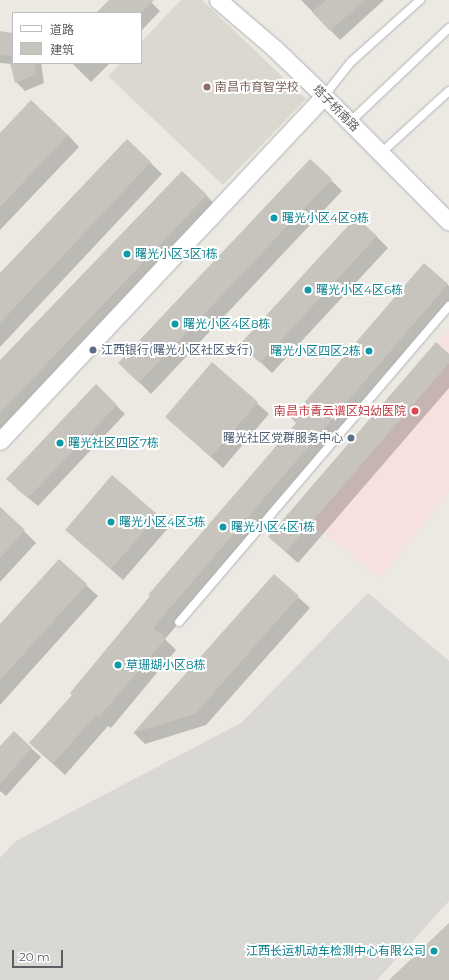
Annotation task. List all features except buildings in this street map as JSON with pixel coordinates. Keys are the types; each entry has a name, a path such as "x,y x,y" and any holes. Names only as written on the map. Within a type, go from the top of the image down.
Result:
{"street":[{"name":"塔子桥南路","path":"218,0 274,48 324,96 449,222"},
{"path":"0,441 324,96"}],"lane":[{"path":"324,96 351,62 420,0"},
{"path":"350,122 449,28"},
{"path":"381,153 449,91"},
{"path":"179,622 449,306"}],"shaded area":[{"name":"南昌市育智学校","path":"181,0 202,0 306,99 223,185 108,76 120,64 142,64 142,41"},
{"name":"南昌市青云谱区妇幼医院","path":"449,329 449,492 380,578 296,511"},
{"path":"368,593 449,661 449,901 377,980 0,980 0,858 16,841 241,723"}],"place":[{"name":"南昌市育智学校","path":"207,87"},
{"name":"曙光小区4区9栋","path":"274,218"},
{"name":"曙光小区3区1栋","path":"127,254"},
{"name":"曙光小区4区6栋","path":"308,290"},
{"name":"曙光小区4区8栋","path":"175,324"},
{"name":"江西银行(曙光小区社区支行)","path":"93,350"},
{"name":"曙光小区四区2栋","path":"369,351"},
{"name":"南昌市青云谱区妇幼医院","path":"415,411"},
{"name":"曙光社区党群服务中心","path":"351,438"},
{"name":"曙光社区四区7栋","path":"60,443"},
{"name":"曙光小区4区3栋","path":"111,522"},
{"name":"曙光小区4区1栋","path":"223,527"},
{"name":"草珊瑚小区8栋","path":"118,665"},
{"name":"江西长运机动车检测中心有限公司","path":"434,951"}]}
